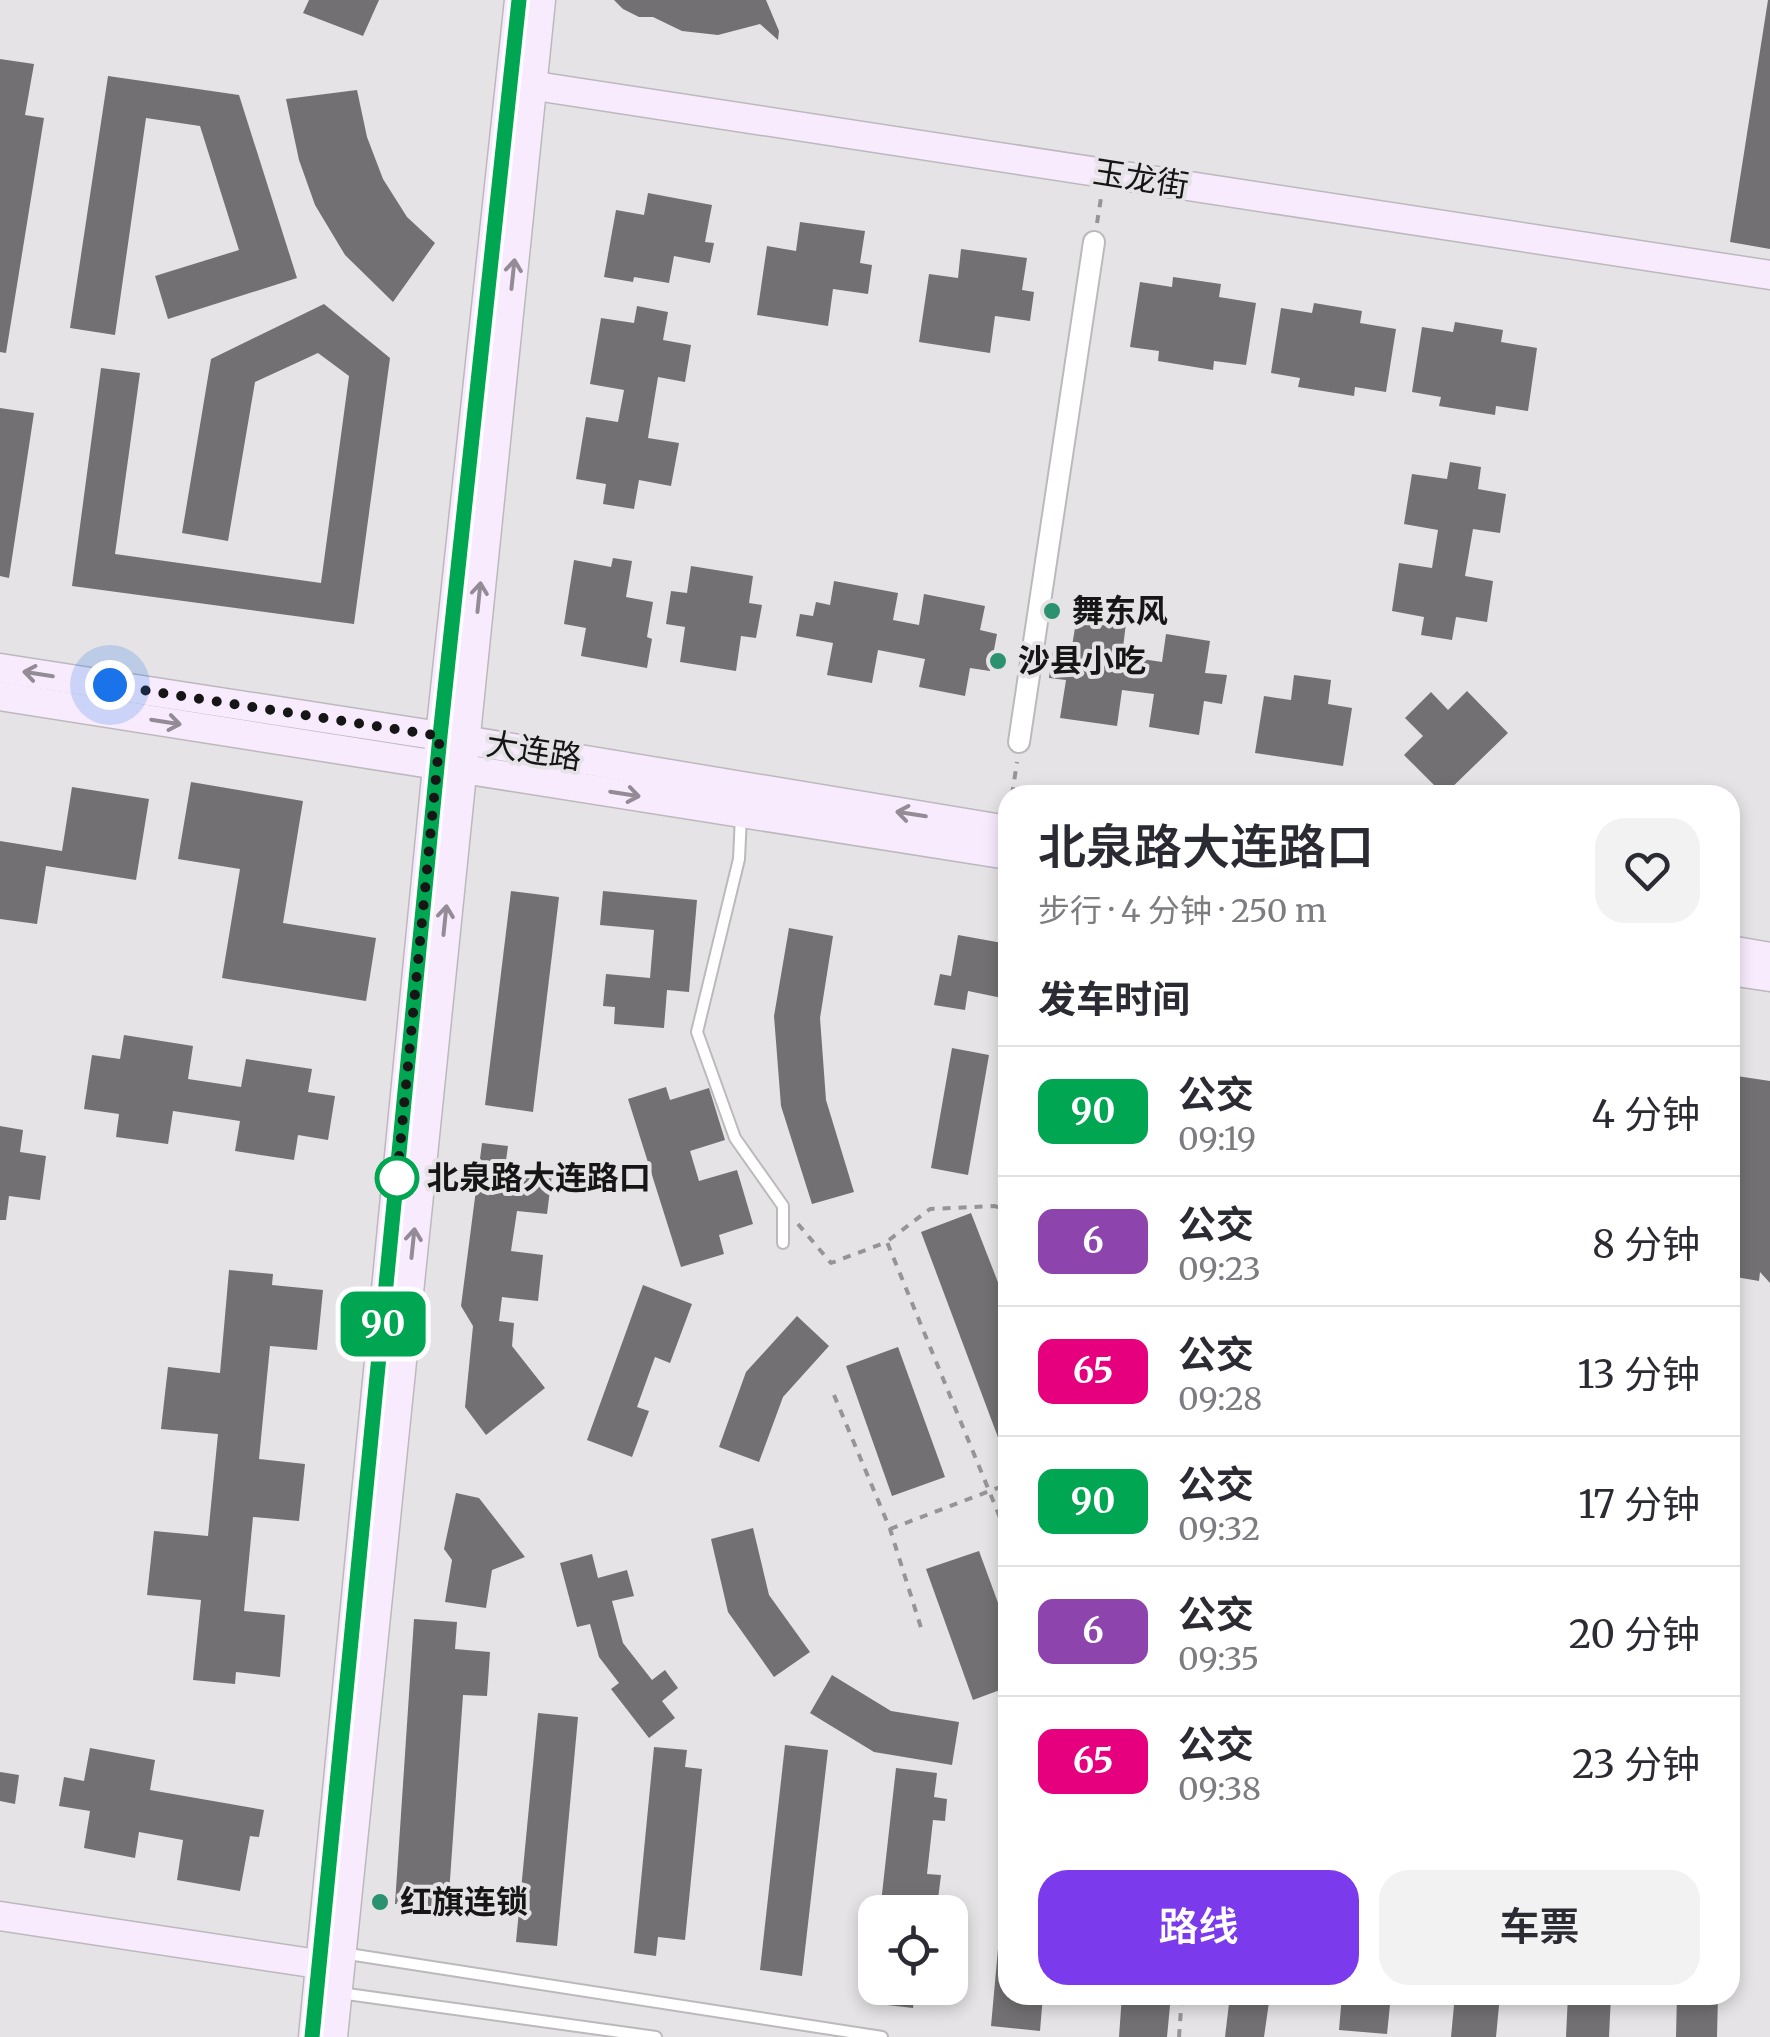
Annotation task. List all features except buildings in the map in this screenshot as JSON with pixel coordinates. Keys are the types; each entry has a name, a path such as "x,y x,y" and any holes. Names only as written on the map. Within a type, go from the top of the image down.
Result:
{"street":[{"path":"519,0 522,84"},
{"path":"333,2037 334,1969 450,752 522,84 541,0"},
{"name":"玉龙街","path":"522,84 1770,275"},
{"path":"1020,742 1094,242"},
{"name":"大连路","path":"0,668 450,752 742,799 998,829"},
{"name":"大连路","path":"0,696 450,752"},
{"name":"大连路","path":"742,799 998,853"},
{"path":"1740,952 1770,957"},
{"path":"1740,972 1770,977"},
{"path":"0,1916 334,1969"},
{"path":"312,2037 334,1969"}],"lane":[{"path":"742,799 739,859 697,1032 736,1138 783,1206 783,1243"},
{"path":"334,1969 656,2037"},
{"path":"334,1969 882,2037"}],"path":[{"path":"1094,242 1106,174"},
{"path":"1014,785 1020,742"},
{"path":"783,1206 830,1263 887,1242 930,1210 998,1208"},
{"path":"887,1242 998,1510"},
{"path":"834,1396 890,1528 923,1634"},
{"path":"890,1528 998,1488"},
{"path":"1179,2037 1181,2005"}],"bus line":[{"name":"90","path":"312,2037 440,736 519,0"}],"place":[{"name":"舞东风","path":"1052,611"},
{"name":"沙县小吃","path":"998,661"},
{"name":"北泉路大连路口","path":"397,1178"},
{"name":"红旗连锁","path":"380,1902"}],"route":[{"path":"110,685 440,736 397,1178"}]}
